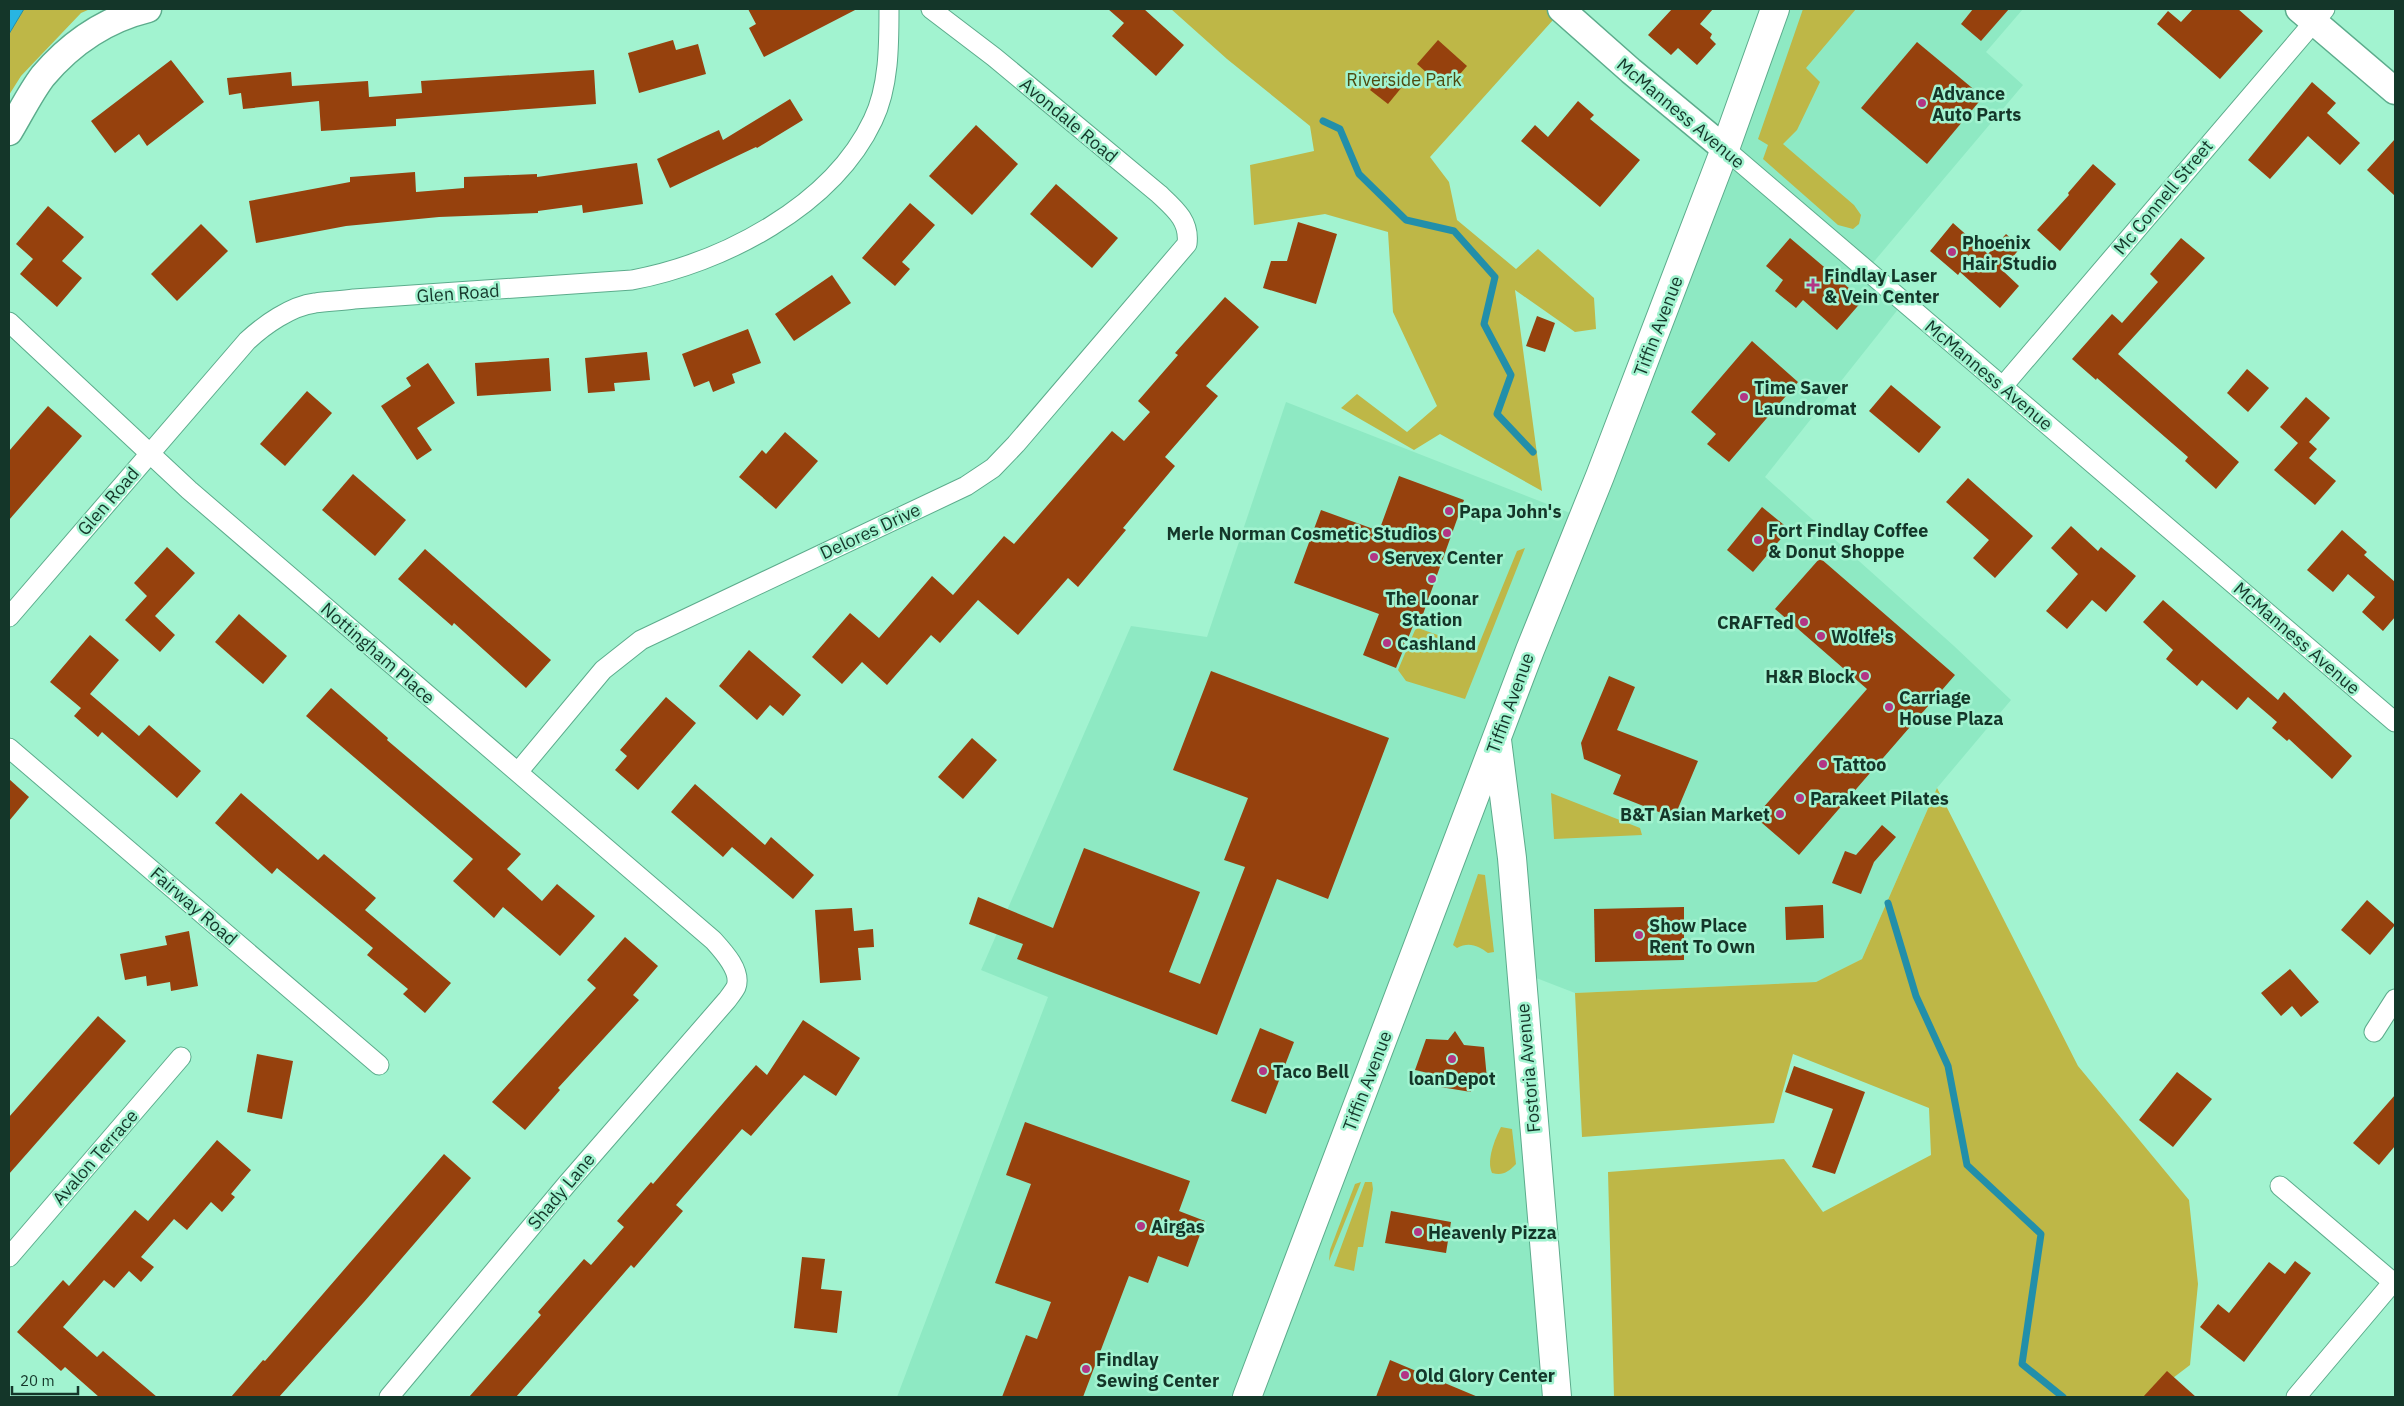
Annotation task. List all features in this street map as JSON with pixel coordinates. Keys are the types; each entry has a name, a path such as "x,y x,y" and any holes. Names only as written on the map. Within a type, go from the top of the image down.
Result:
{"main road":[{"name":"Tiffin Avenue","path":"1247,1397 1530,650 1600,476 1725,149 1775,9"},
{"name":"Fostoria Avenue","path":"1497,740 1512,858 1556,1397"}],"street":[{"path":"9,132 43,77 66,52 109,22 148,9"},
{"name":"Glen Road","path":"9,616 247,341 272,322 301,307 316,303 632,280 665,274 697,264 742,243 811,197 841,168 857,148 873,121 883,89 889,40 889,9"},
{"name":"Avondale Road","path":"931,9 994,57 1159,194 1175,209 1184,222 1189,231 1187,244"},
{"name":"McManness Avenue","path":"1560,9 2395,722"},
{"path":"2312,13 2395,91"},
{"name":"Mc Connell Street","path":"2003,386 2312,13"},
{"name":"Delores Drive","path":"518,772 602,670 641,640 966,486 993,468 1016,444 1187,244"},
{"name":"Nottingham Place","path":"9,322 189,490 713,940 724,952 735,971 736,987"},
{"name":"Fairway Road","path":"9,748 379,1065"},
{"name":"Shady Lane","path":"389,1397 567,1184 727,1000 736,987"},
{"path":"2374,1032 2395,1000"},
{"name":"Avalon Terrace","path":"9,1257 181,1057"},
{"path":"2280,1186 2394,1283 2296,1397"}],"shaded area":[{"path":"1774,9 2023,9 1986,52 2023,85 1866,271 1903,303 1765,477 1954,646 2011,700 1937,788 1862,959 1816,982 1575,993 1521,972 1555,1397 897,1397 1048,997 981,970 1131,626 1207,637 1286,402 1583,518"}],"green space":[{"path":"23,9 90,9 81,13 21,76 9,95 9,34"},
{"name":"Riverside Park","path":"1171,9 1562,10 1430,157 1449,182 1457,220 1516,269 1538,249 1594,298 1596,329 1575,332 1515,290 1542,491 1440,434 1414,450 1341,408 1357,394 1407,432 1437,406 1393,312 1388,232 1325,214 1254,225 1250,165 1314,151 1310,126 1227,59"},
{"path":"1803,9 1856,9 1806,68 1820,82 1797,130 1783,144 1854,205 1861,215 1859,224 1853,229 1838,225 1763,159 1768,145 1758,139"},
{"path":"1525,548 1465,699 1406,681 1398,670 1415,630 1418,628 1477,649 1517,551"},
{"path":"1937,788 2078,1066 2189,1200 2198,1284 2190,1365 2148,1397 1614,1397 1608,1172 1784,1159 1823,1212 1931,1155 1929,1108 1793,1054 1774,1123 1582,1137 1575,993 1816,982 1862,959"},
{"path":"1551,793 1640,828 1642,835 1554,839"},
{"path":"1478,874 1485,875 1494,952 1488,953 1474,945 1457,948 1453,945"},
{"path":"1501,1127 1512,1129 1516,1164 1505,1173 1496,1174 1492,1173 1490,1162 1494,1143"},
{"path":"1361,1182 1329,1261 1330,1250 1355,1184"},
{"path":"1365,1182 1372,1182 1373,1189 1363,1247 1358,1247 1354,1271 1334,1266"}],"water":[{"path":"9,9 24,9 9,34"}],"building":[{"path":"748,9 857,9 764,57 749,28 756,24"},
{"path":"1108,9 1144,9 1184,45 1156,76 1112,36 1124,23"},
{"path":"1672,9 1713,9 1700,24 1712,34 1710,38 1716,44 1697,65 1678,48 1671,55 1648,35"},
{"path":"1973,9 2009,9 1981,41 1961,24"},
{"path":"2193,9 2238,9 2263,31 2220,79 2157,24 2168,11 2181,22"},
{"path":"673,40 676,50 698,44 706,74 639,93 628,53"},
{"path":"1438,40 1467,66 1446,90 1417,64"},
{"name":"Advance Auto Parts","path":"1917,42 1983,97 1927,164 1861,108"},
{"path":"171,60 204,102 147,146 139,134 115,153 91,121"},
{"path":"594,70 596,104 396,119 396,126 321,131 319,101 243,109 241,93 229,95 227,78 291,72 292,86 368,81 369,97 422,93 421,81"},
{"path":"1384,72 1402,87 1388,104 1370,90"},
{"path":"2312,82 2336,103 2327,113 2360,143 2340,165 2308,136 2270,179 2248,160"},
{"path":"790,99 803,120 757,148 670,188 657,159 719,130 723,140"},
{"path":"1578,101 1594,115 1590,119 1640,160 1600,207 1521,141 1535,125 1548,137"},
{"path":"976,125 1018,164 972,215 929,176"},
{"path":"2395,139 2395,196 2367,170"},
{"path":"637,163 643,204 583,213 582,205 538,211 538,213 439,217 346,226 256,243 249,201 350,182 350,177 415,172 416,192 464,188 464,177 537,174 537,177"},
{"path":"2093,164 2116,184 2060,251 2037,230 2069,195 2068,193"},
{"path":"1056,184 1118,238 1092,268 1030,214"},
{"path":"910,203 935,225 902,262 910,269 895,286 862,258"},
{"path":"48,206 84,237 62,261 82,278 57,307 20,274 33,259 16,244"},
{"path":"1298,222 1337,234 1316,304 1263,288 1271,261 1287,261"},
{"path":"1953,223 1988,254 2006,234 2021,247 2002,270 2019,286 2000,308 1960,272 1958,275 1930,251"},
{"path":"201,224 228,251 177,301 151,274"},
{"name":"Findlay Laser & Vein Center","path":"1790,238 1863,300 1837,330 1803,300 1796,308 1775,291 1783,280 1766,266"},
{"path":"2181,238 2205,258 2118,354 2239,462 2216,489 2185,461 2188,457 2097,378 2096,380 2072,359 2112,314 2122,323 2158,282 2150,274"},
{"path":"832,275 851,303 794,341 775,314"},
{"path":"1225,297 1259,327 1206,386 1218,396 1165,457 1175,466 1123,528 1126,530 1078,587 1068,578 1018,635 978,600 940,643 931,635 887,685 862,662 842,684 812,657 850,613 879,638 932,576 953,595 1004,536 1014,544 1112,431 1124,441 1150,412 1138,401 1178,355 1175,353"},
{"path":"1537,316 1555,323 1545,352 1526,346"},
{"path":"748,329 761,363 732,374 735,383 713,392 709,381 694,387 682,354"},
{"name":"Time Saver Laundromat","path":"1752,341 1798,382 1729,462 1707,444 1716,434 1691,412"},
{"path":"647,352 650,380 614,383 615,391 588,393 585,358"},
{"path":"549,358 551,391 477,396 475,363"},
{"path":"428,363 455,403 417,428 432,450 417,460 381,406 411,386 406,378"},
{"path":"2247,369 2269,388 2248,412 2227,393"},
{"path":"1891,385 1941,427 1919,453 1869,411"},
{"path":"307,391 332,413 285,466 260,444"},
{"path":"2306,397 2330,418 2309,442 2317,449 2309,458 2336,481 2315,505 2274,470 2298,443 2280,427"},
{"path":"48,406 82,436 9,520 9,451"},
{"path":"785,432 818,461 776,509 739,477 762,450 766,454"},
{"path":"353,474 406,520 375,556 322,510"},
{"name":"Servex Center","path":"1399,476 1464,500 1418,628 1413,626 1396,668 1363,655 1379,614 1294,583 1321,510 1379,531"},
{"path":"1968,478 2033,536 1995,578 1973,558 1989,540 1946,502"},
{"name":"Fort Findlay Coffee & Donut Shoppe","path":"1762,507 1789,529 1753,572 1727,550"},
{"path":"2071,526 2098,551 2101,547 2136,576 2106,612 2092,600 2067,629 2046,611 2078,574 2051,548"},
{"path":"2342,530 2367,552 2364,555 2395,582 2395,617 2383,631 2362,612 2375,597 2348,574 2333,592 2307,570"},
{"path":"167,547 195,573 155,616 175,635 160,652 125,620 147,596 134,583"},
{"path":"425,549 551,660 526,688 454,623 452,626 398,579"},
{"name":"Carriage House Plaza","path":"1820,558 1955,675 1799,855 1755,817 1867,689 1775,609"},
{"path":"2163,600 2278,700 2284,692 2352,756 2332,779 2289,739 2287,741 2272,728 2277,722 2248,697 2237,710 2202,680 2197,686 2166,659 2173,650 2143,622"},
{"path":"239,614 287,656 263,684 215,642"},
{"path":"90,635 119,660 90,694 139,736 149,725 201,771 177,798 102,732 98,737 74,716 81,708 50,682"},
{"path":"749,650 801,695 783,716 770,705 757,720 719,686"},
{"path":"1211,671 1389,738 1328,899 1277,879 1217,1035 1017,959 1023,944 969,924 978,897 1053,928 1084,848 1200,892 1169,972 1200,984 1245,867 1224,860 1248,798 1173,770"},
{"path":"1609,676 1635,687 1617,730 1698,761 1674,818 1613,794 1621,775 1584,759 1581,743"},
{"path":"331,688 388,738 387,740 521,854 507,869 542,901 557,884 595,916 560,956 503,907 494,918 453,881 473,859 306,716"},
{"path":"666,697 696,723 638,790 615,770 627,756 620,750"},
{"path":"972,738 997,760 963,799 938,777"},
{"path":"9,779 29,797 9,821"},
{"path":"695,784 765,845 771,837 814,875 793,899 732,847 723,857 671,812"},
{"path":"241,793 318,860 324,854 376,898 365,910 451,983 425,1013 403,994 408,989 367,955 373,948 277,868 272,874 215,823"},
{"path":"1882,825 1896,837 1874,862 1861,894 1832,883 1845,851 1856,855"},
{"path":"2367,900 2395,925 2370,955 2341,930"},
{"path":"1823,905 1824,938 1786,940 1785,907"},
{"name":"Show Place Rent To Own","path":"1684,907 1684,960 1595,962 1594,909"},
{"path":"852,908 854,931 873,929 874,947 858,948 861,980 820,983 815,910"},
{"path":"189,931 198,986 171,991 170,982 147,986 146,976 125,980 120,954 167,945 165,936"},
{"path":"625,937 658,966 633,995 639,1000 558,1088 560,1090 525,1130 492,1102 596,988 587,980"},
{"path":"2290,969 2319,1002 2301,1017 2292,1006 2281,1016 2261,993"},
{"path":"98,1016 126,1041 9,1174 9,1117"},
{"path":"803,1020 860,1058 836,1096 804,1075 751,1136 742,1129 676,1205 683,1211 634,1268 631,1265 516,1397 469,1397 541,1315 538,1312 584,1259 591,1265 624,1227 617,1221 651,1182 653,1184 756,1065 767,1075"},
{"name":"Taco Bell","path":"1260,1028 1294,1042 1266,1114 1231,1101"},
{"name":"loanDepot","path":"1455,1031 1464,1045 1484,1047 1487,1079 1473,1079 1471,1092 1428,1085 1428,1073 1415,1070 1426,1039 1448,1040"},
{"path":"257,1054 293,1061 282,1119 247,1112"},
{"path":"1794,1066 1865,1092 1835,1174 1812,1167 1833,1109 1785,1092"},
{"path":"2177,1072 2212,1099 2173,1147 2139,1120"},
{"path":"2395,1095 2395,1146 2379,1165 2353,1143"},
{"path":"1025,1122 1190,1181 1179,1211 1205,1221 1188,1267 1158,1256 1148,1283 1129,1276 1083,1397 1002,1397 1026,1335 1037,1339 1051,1302 995,1283 1031,1184 1006,1175"},
{"path":"217,1140 251,1170 231,1194 235,1197 222,1212 211,1202 187,1230 174,1219 141,1257 154,1267 141,1282 129,1271 114,1288 104,1280 63,1327 97,1357 103,1351 157,1397 99,1397 65,1367 61,1371 17,1332 63,1280 69,1286 135,1210 148,1221"},
{"path":"444,1154 471,1178 364,1302 279,1397 231,1397 263,1360 265,1361"},
{"name":"Heavenly Pizza","path":"1391,1211 1451,1222 1446,1253 1385,1243"},
{"path":"802,1257 825,1259 821,1289 842,1291 837,1333 794,1328"},
{"path":"2295,1261 2311,1273 2244,1362 2200,1327 2218,1304 2229,1313 2269,1262 2285,1274"},
{"name":"Old Glory Center","path":"1390,1360 1478,1397 1376,1397"},
{"path":"2167,1371 2196,1397 2143,1397"}],"waterway":[{"path":"1323,121 1340,129 1359,174 1406,220 1454,231 1495,277 1484,324 1511,375 1497,414 1533,452"},
{"path":"1888,903 1916,996 1948,1066 1967,1165 2041,1234 2022,1364 2063,1397"}],"place":[{"name":"Advance Auto Parts","path":"1922,103"},
{"name":"Phoenix Hair Studio","path":"1952,252"},
{"name":"Findlay Laser & Vein Center","path":"1813,285"},
{"name":"Time Saver Laundromat","path":"1744,397"},
{"name":"Papa John's","path":"1449,511"},
{"name":"Merle Norman Cosmetic Studios","path":"1447,533"},
{"name":"Fort Findlay Coffee & Donut Shoppe","path":"1758,540"},
{"name":"Servex Center","path":"1374,557"},
{"name":"The Loonar Station","path":"1432,579"},
{"name":"CRAFTed","path":"1804,622"},
{"name":"Wolfe's","path":"1821,636"},
{"name":"Cashland","path":"1387,643"},
{"name":"H&R Block","path":"1865,676"},
{"name":"Carriage House Plaza","path":"1889,707"},
{"name":"Tattoo","path":"1823,764"},
{"name":"Parakeet Pilates","path":"1800,798"},
{"name":"B&T Asian Market","path":"1780,814"},
{"name":"Show Place Rent To Own","path":"1639,935"},
{"name":"loanDepot","path":"1452,1059"},
{"name":"Taco Bell","path":"1263,1071"},
{"name":"Airgas","path":"1141,1226"},
{"name":"Heavenly Pizza","path":"1418,1232"},
{"name":"Findlay Sewing Center","path":"1086,1369"},
{"name":"Old Glory Center","path":"1405,1375"}]}
